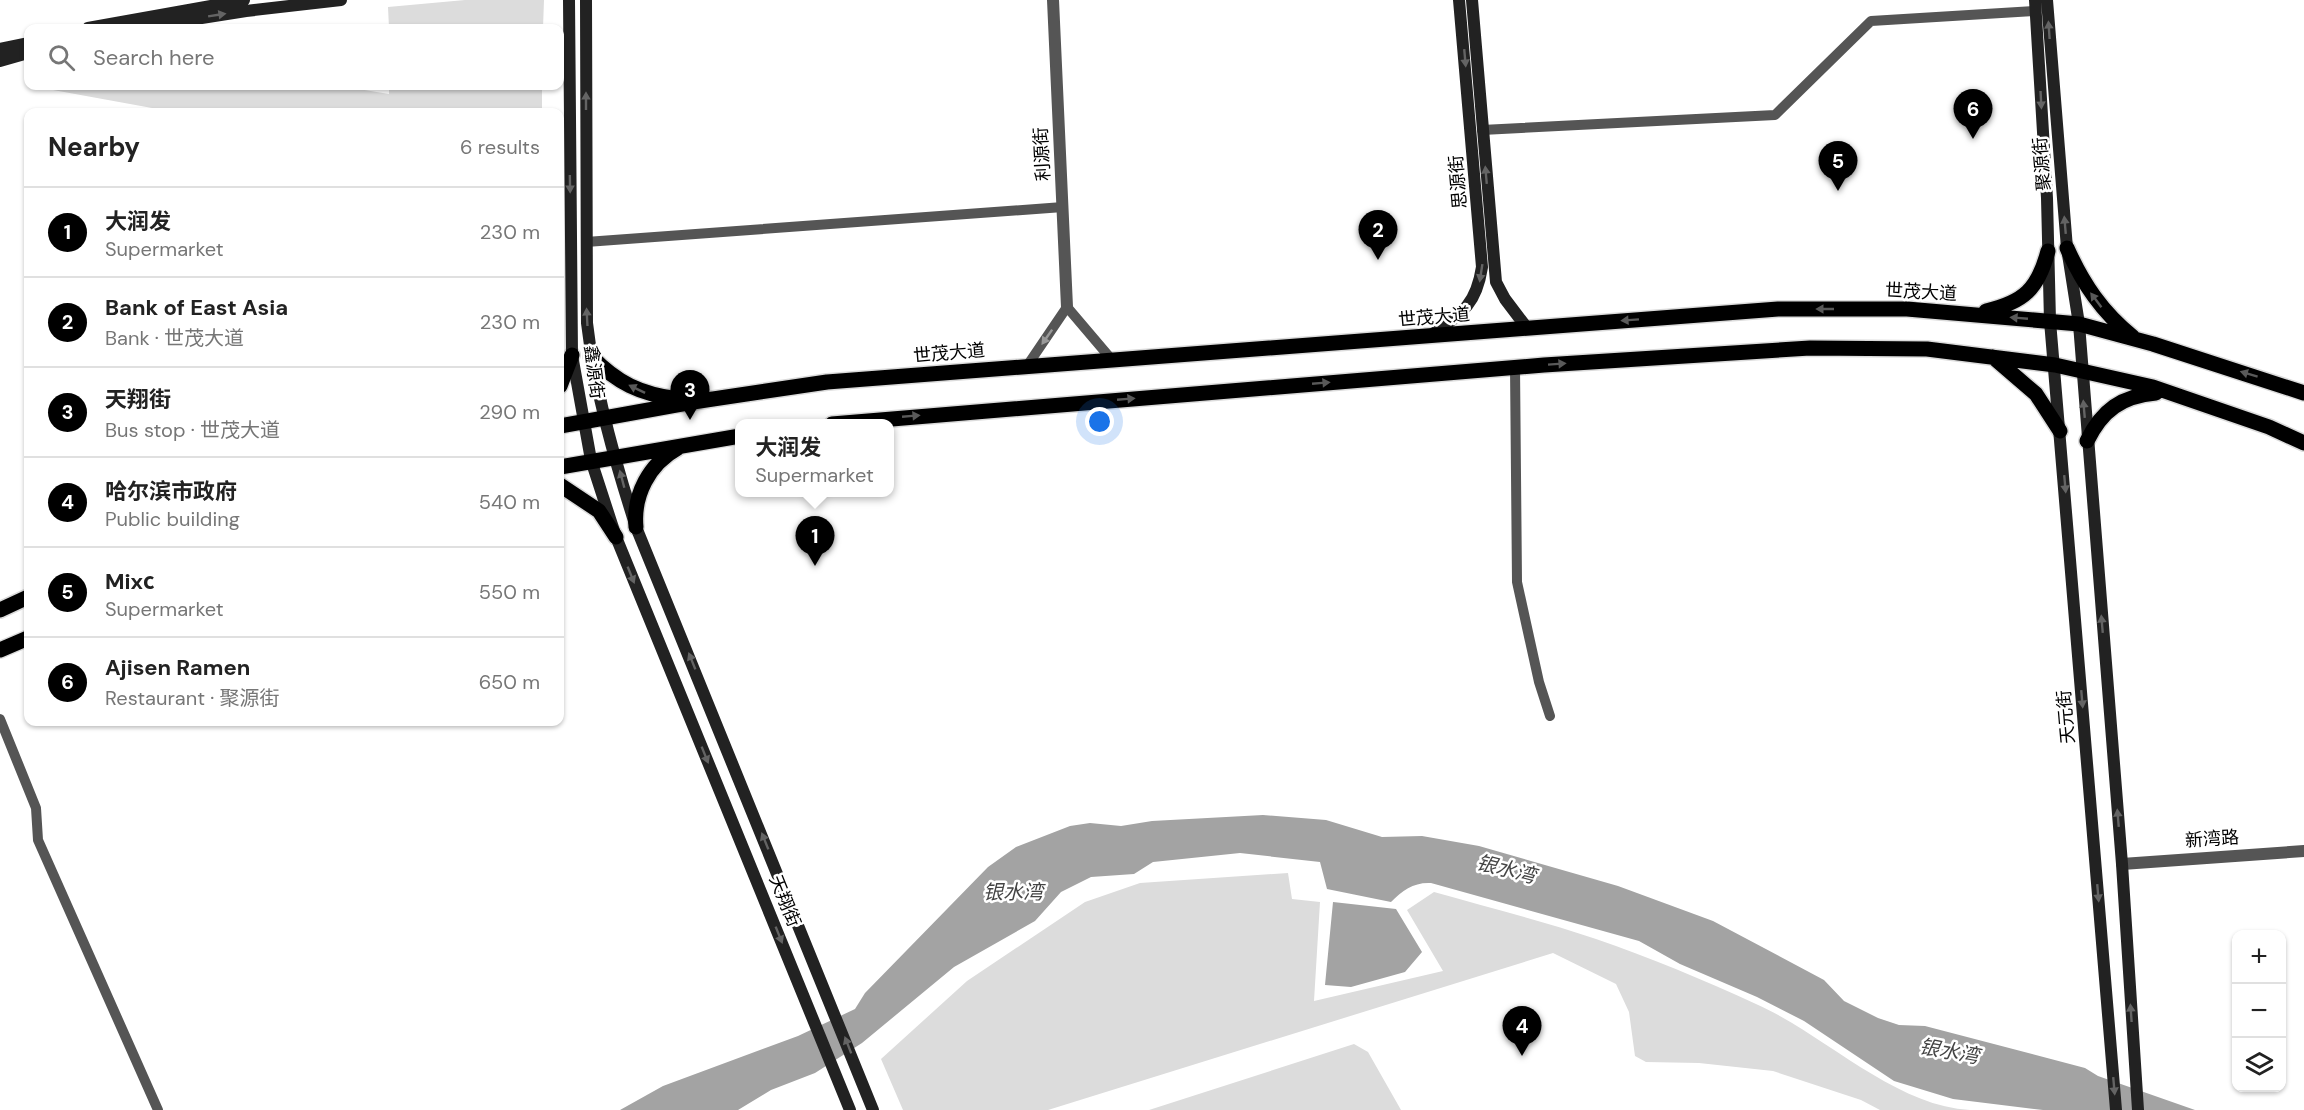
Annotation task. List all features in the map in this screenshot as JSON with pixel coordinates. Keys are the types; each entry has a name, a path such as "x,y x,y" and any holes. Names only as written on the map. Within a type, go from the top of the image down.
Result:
{"main road":[{"path":"110,24 244,0"},
{"path":"163,24 246,11 341,0"},
{"name":"鑫源街","path":"569,0 572,355 591,460"},
{"name":"鑫源街","path":"586,0 587,323 591,356 615,456"},
{"name":"思源街","path":"1428,337 1468,308 1477,291 1482,267 1460,0"},
{"name":"思源街","path":"1472,0 1496,282 1527,328"},
{"name":"聚源街","path":"2047,0 2067,248 2079,324"},
{"name":"聚源街","path":"2035,6 2050,321"},
{"path":"0,50 24,44"},
{"path":"0,60 24,54"},
{"path":"2067,248 2080,278 2105,312 2138,340"},
{"path":"1969,314 2002,308 2025,296 2040,279 2048,251"},
{"name":"世茂大道","path":"564,425 582,420 827,382 1778,309 1907,309 2079,324 2138,340 2304,393"},
{"name":"天元街","path":"2050,321 2116,1110"},
{"path":"2079,324 2081,372 2122,864 2138,1110"},
{"path":"881,419 1515,367 1810,348 1927,349 2055,365 2167,392 2269,427 2304,442"},
{"path":"564,376 572,355"},
{"path":"591,356 603,369 649,395 693,402"},
{"path":"1993,357 2037,394 2060,431"},
{"path":"2087,441 2105,412 2118,402 2133,395 2167,392"},
{"path":"564,466 735,437"},
{"path":"636,527 634,508 646,480 658,462 676,449 699,442"},
{"name":"天翔街","path":"615,456 636,527 873,1110"},
{"name":"天翔街","path":"591,460 615,537 850,1110"},
{"path":"564,488 599,512 615,537"},
{"path":"0,610 24,599"},
{"path":"0,650 24,641"}],"street":[{"name":"利源街","path":"1053,0 1067,307"},
{"path":"1482,130 1775,115 1871,21 2035,6"},
{"path":"586,242 1063,207"},
{"path":"1026,366 1067,307 1112,360"},
{"path":"1515,367 1517,582 1539,682 1550,716"},
{"path":"0,719 36,808 39,840 158,1110"},
{"name":"新湾路","path":"2122,864 2304,851"}],"shaded area":[{"path":"465,0 544,0 543,24 389,24 388,7"},
{"path":"53,90 364,90 389,94 389,90 542,90 542,108 152,108"},
{"path":"1288,873 1292,899 1320,902 1314,1001 1443,971 1407,910 1434,892 1576,932 1676,969 1782,1017 1860,1067 1914,1096 1942,1106 1970,1110 1880,1110 1861,1100 1773,1071 1699,1063 1646,1062 1635,1056 1629,1012 1616,984 1553,953 1048,1110 903,1110 881,1059 967,981 1085,902 1140,883"},
{"path":"1354,1044 1368,1052 1401,1110 1149,1110"}],"water":[{"name":"银水湾","path":"1263,815 1326,820 1382,837 1422,836 1479,846 1618,886 1713,921 1824,980 1844,1001 1878,1018 1899,1025 1925,1026 2085,1068 2098,1076 2195,1110 2043,1110 1953,1099 1894,1081 1804,1021 1757,997 1680,964 1639,941 1431,883 1409,888 1391,902 1327,889 1320,862 1240,853 1153,862 1134,874 1091,877 1061,892 1035,921 954,967 862,1043 815,1073 771,1090 738,1110 620,1110 663,1086 798,1036 855,1009 865,993 988,867 1016,847 1070,826 1090,823 1121,826 1152,821"},
{"path":"1333,902 1396,909 1422,952 1405,972 1351,987 1325,985"}],"place":[{"name":"Ajisen Ramen","path":"1973,139"},
{"name":"Mixс","path":"1838,191"},
{"name":"Bank of East Asia","path":"1378,260"},
{"name":"天翔街","path":"690,420"},
{"name":"大润发","path":"815,566"},
{"name":"哈尔滨市政府","path":"1522,1056"}]}
